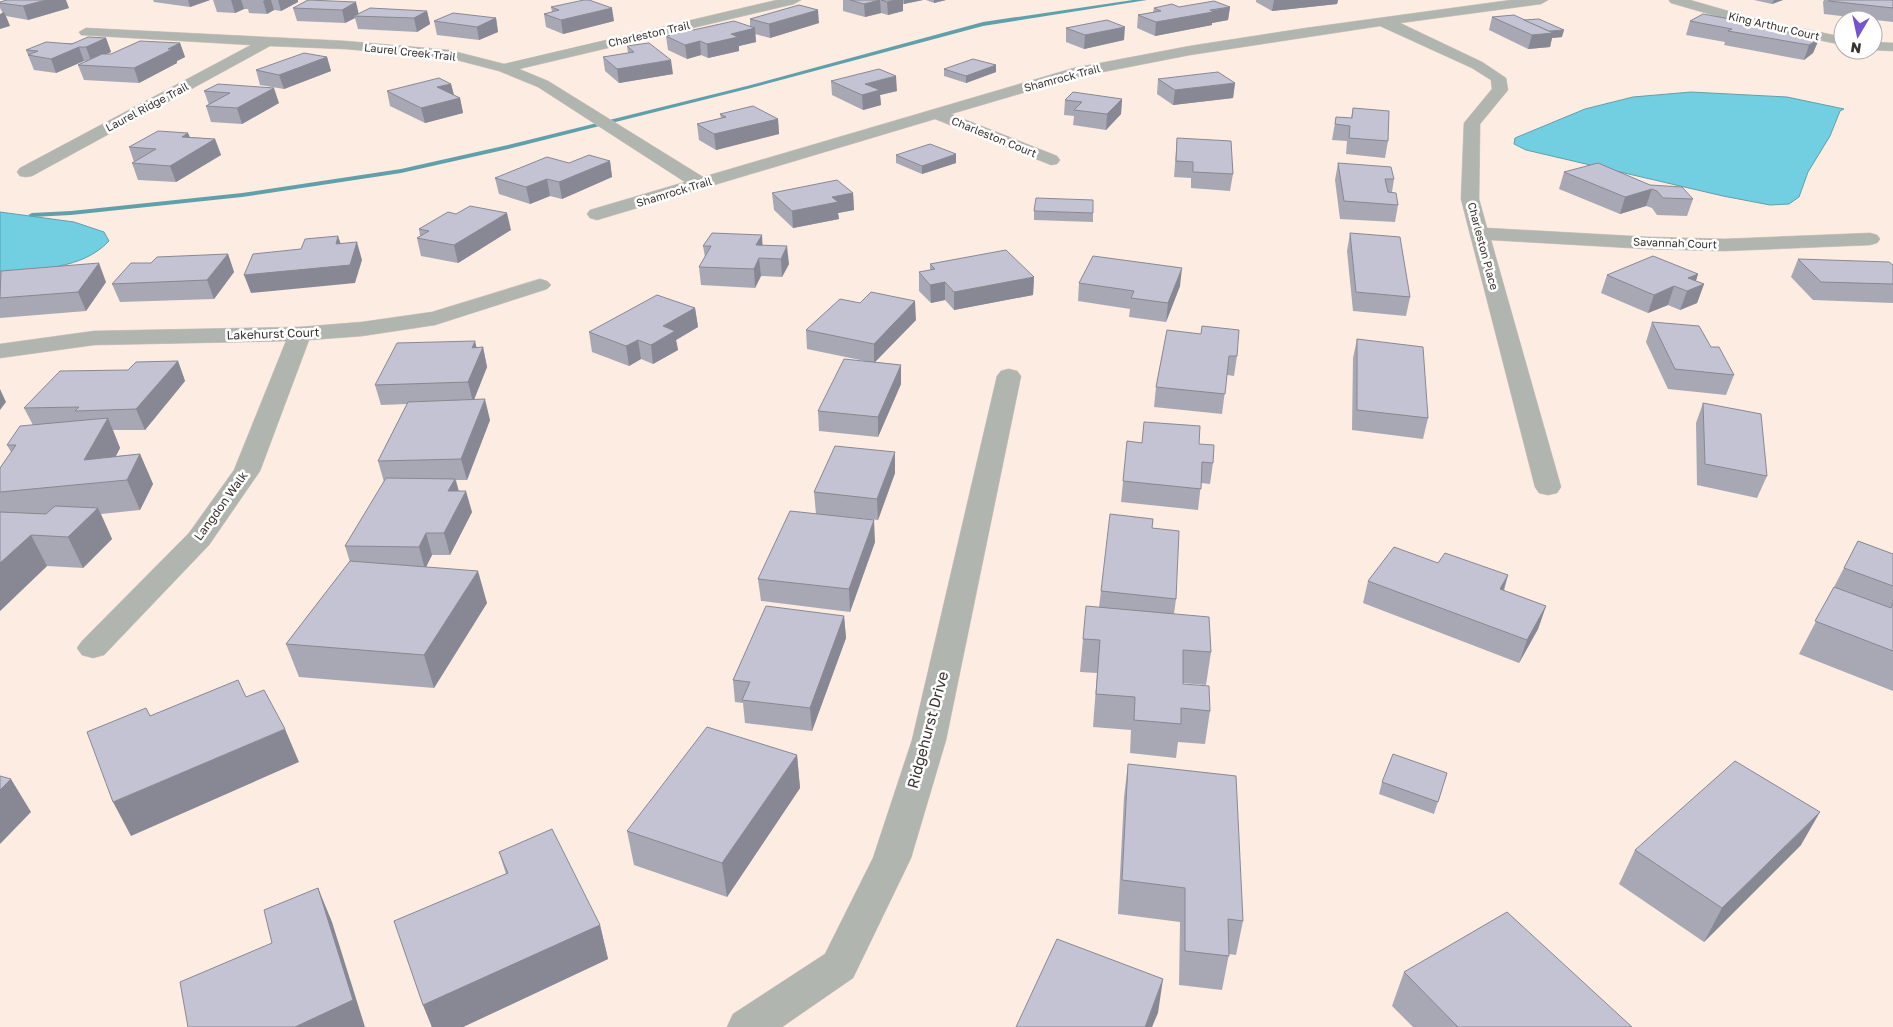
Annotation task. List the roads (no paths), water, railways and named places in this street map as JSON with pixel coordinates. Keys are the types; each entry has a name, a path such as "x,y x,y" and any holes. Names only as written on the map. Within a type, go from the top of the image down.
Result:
{"street":[{"name":"Charleston Trail","path":"504,68 794,0"},
{"name":"Shamrock Trail","path":"597,214 1074,73 1152,56 1303,31 1541,0"},
{"name":"King Arthur Court","path":"1676,0 1754,23 1833,39"},
{"name":"Charleston Place","path":"1380,21 1391,24 1477,65 1498,78 1500,90 1472,123 1470,199 1548,487"},
{"name":"Laurel Creek Trail","path":"86,32 345,45 449,54 504,68 543,84 701,184"},
{"name":"Laurel Ridge Trail","path":"26,172 268,42"},
{"name":"Charleston Court","path":"936,114 1051,160"},
{"name":"Savannah Court","path":"1479,233 1649,243 1724,245 1870,239"},
{"name":"Lakehurst Court","path":"0,351 94,338 300,334 362,329 435,318 540,286"},
{"name":"Langdon Walk","path":"93,648 198,540 247,471 300,334"},
{"name":"Ridgehurst Drive","path":"748,1027 839,966 892,858 929,740 1009,376"}],"water":[{"path":"1691,92 1787,97 1844,109 1840,111 1830,136 1808,172 1799,197 1789,204 1770,205 1723,196 1526,150 1514,144 1515,138 1585,109 1633,97"},
{"path":"0,212 74,222 104,232 109,241 98,251 72,263 44,269 0,272"}],"waterway":[{"path":"32,215 71,213 242,195 401,171 508,147 749,87 983,24 1144,0"}]}
